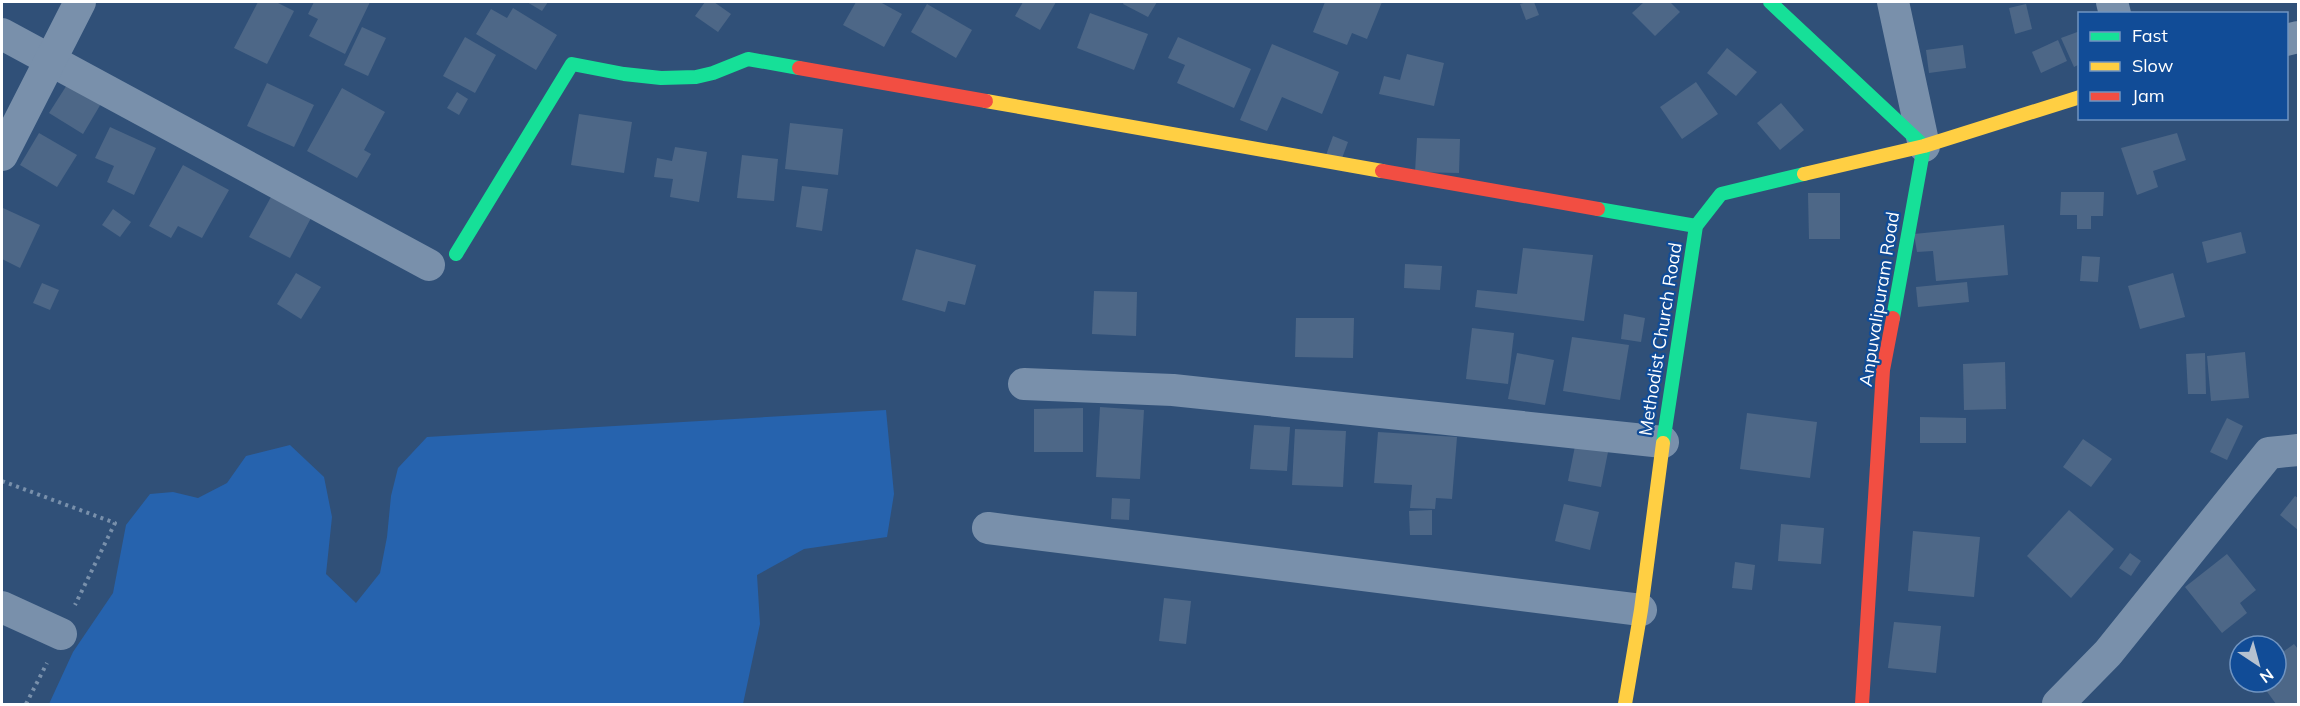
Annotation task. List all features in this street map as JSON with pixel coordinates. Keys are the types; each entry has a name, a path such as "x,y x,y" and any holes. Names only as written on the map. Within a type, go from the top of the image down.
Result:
{"street":[{"path":"2,155 80,2"},
{"path":"1770,2 1924,146"},
{"path":"1893,2 1924,146"},
{"path":"2,34 442,260 572,64 628,76 674,78 711,74 748,58 1696,226"},
{"name":"Methodist Church Road","path":"1625,705 1641,610 1662,442 1696,226 1721,194 1924,146 2078,97"},
{"name":"Anpuvalipuram Road","path":"1862,705 1883,370 1924,146"},
{"path":"1024,384 1173,390 1662,442"},
{"path":"2058,705 2108,653 2269,453 2298,450"},
{"path":"988,528 1641,610"},
{"path":"2,607 61,634"}],"path":[{"path":"2,482 115,523 26,705"}],"shaded area":[{"path":"886,410 894,494 887,537 804,549 757,575 760,624 743,704 49,704 73,652 113,593 126,525 150,494 173,492 198,498 227,483 246,456 290,445 324,477 332,517 326,574 356,603 380,573 387,537 391,496 398,468 427,437"}],"building":[{"path":"258,2 276,2 294,11 267,64 234,48"},
{"path":"314,2 370,2 345,54 309,36 318,19 308,14"},
{"path":"527,2 548,2 542,11"},
{"path":"705,2 714,2 731,14 718,32 695,16"},
{"path":"856,2 880,2 902,14 884,47 843,25"},
{"path":"1023,2 1056,2 1040,30 1015,16"},
{"path":"1124,2 1157,2 1148,17 1123,4"},
{"path":"1325,2 1382,2 1367,39 1352,33 1347,45 1313,32"},
{"path":"1534,2 1539,15 1526,20 1520,4"},
{"path":"1644,2 1670,2 1680,12 1655,36 1632,13"},
{"path":"927,4 972,30 956,58 911,32"},
{"path":"2026,4 2032,29 2015,34 2009,8"},
{"path":"513,8 557,35 536,70 476,34 491,9 507,18"},
{"path":"1090,13 1148,34 1134,70 1077,48"},
{"path":"362,27 386,38 368,76 344,65"},
{"path":"2078,32 2078,65 2074,67 2061,38"},
{"path":"465,37 496,55 475,93 443,76"},
{"path":"1178,37 1251,69 1234,108 1177,83 1185,65 1168,58"},
{"path":"2058,40 2067,61 2041,73 2032,52"},
{"path":"1272,44 1339,72 1322,114 1282,97 1267,131 1240,120"},
{"path":"1963,45 1966,68 1929,73 1926,50"},
{"path":"1727,48 1757,72 1736,96 1707,73"},
{"path":"1407,54 1444,63 1434,106 1379,94 1384,76 1400,80"},
{"path":"72,77 105,97 83,134 49,113"},
{"path":"1696,82 1718,114 1682,139 1660,107"},
{"path":"267,83 314,105 294,147 247,126"},
{"path":"342,88 385,112 364,150 371,154 357,178 307,151"},
{"path":"457,92 468,99 459,115 447,108"},
{"path":"1781,103 1804,130 1780,150 1757,123"},
{"path":"579,114 632,122 624,173 571,165"},
{"path":"790,123 843,129 838,175 785,169"},
{"path":"110,127 156,148 134,195 107,182 114,166 95,158"},
{"path":"39,133 77,155 57,187 20,165"},
{"path":"2177,133 2186,160 2153,171 2158,187 2137,195 2121,148"},
{"path":"1333,136 1348,142 1341,161 1326,155"},
{"path":"1417,138 1460,139 1459,173 1415,172"},
{"path":"675,147 707,152 699,202 670,197 673,179 654,177 657,158 672,161"},
{"path":"742,155 778,159 774,201 737,198"},
{"path":"183,165 229,190 202,238 178,226 171,238 149,226"},
{"path":"802,186 828,189 822,231 796,227"},
{"path":"2061,192 2104,192 2103,216 2091,216 2091,229 2077,229 2077,215 2060,215"},
{"path":"1808,193 1840,193 1840,239 1809,239"},
{"path":"271,197 311,218 290,258 249,237"},
{"path":"3,208 40,225 20,268 2,259"},
{"path":"113,209 131,222 120,237 102,225"},
{"path":"2004,225 2008,275 1936,281 1933,251 1917,252 1914,234"},
{"path":"2241,232 2246,253 2207,263 2202,242"},
{"path":"1523,248 1593,255 1584,321 1475,307 1477,290 1517,294"},
{"path":"916,249 976,265 965,305 948,301 945,312 902,300"},
{"path":"2082,256 2100,257 2098,282 2080,281"},
{"path":"1405,264 1442,266 1440,290 1404,288"},
{"path":"296,273 321,287 301,319 277,304"},
{"path":"2173,273 2185,317 2140,329 2128,286"},
{"path":"1967,282 1969,302 1918,307 1916,287"},
{"path":"42,283 59,290 50,310 33,303"},
{"path":"1094,291 1137,292 1136,336 1092,334"},
{"path":"1624,314 1645,318 1641,342 1621,339"},
{"path":"1296,318 1354,318 1353,358 1295,357"},
{"path":"1472,328 1514,333 1508,384 1466,379"},
{"path":"1572,337 1629,345 1620,400 1563,391"},
{"path":"2245,352 2249,398 2211,401 2207,356"},
{"path":"1517,353 1554,360 1545,405 1508,399"},
{"path":"2205,353 2206,394 2188,394 2186,354"},
{"path":"2005,362 2006,409 1964,410 1963,364"},
{"path":"1100,407 1144,410 1140,479 1096,477"},
{"path":"1083,408 1083,452 1034,452 1034,409"},
{"path":"1747,413 1817,422 1810,478 1740,469"},
{"path":"1920,417 1966,418 1966,443 1920,443"},
{"path":"2227,418 2243,426 2227,460 2210,452"},
{"path":"1254,425 1290,427 1287,471 1250,469"},
{"path":"1295,429 1346,431 1343,487 1292,485"},
{"path":"1378,432 1457,437 1452,499 1436,498 1435,509 1410,508 1412,485 1374,483"},
{"path":"2083,439 2112,459 2091,487 2063,467"},
{"path":"1575,446 1608,452 1601,487 1568,481"},
{"path":"2295,496 2298,498 2298,530 2280,515"},
{"path":"1112,498 1130,499 1129,520 1111,519"},
{"path":"1564,504 1599,512 1590,550 1555,541"},
{"path":"1432,510 1432,535 1410,535 1409,511"},
{"path":"2069,510 2114,549 2071,598 2027,556"},
{"path":"1781,524 1824,528 1821,564 1778,561"},
{"path":"1913,531 1980,537 1974,597 1908,591"},
{"path":"2130,553 2141,561 2131,576 2119,568"},
{"path":"2227,554 2256,590 2240,603 2247,613 2222,633 2185,587"},
{"path":"1735,562 1755,565 1752,590 1732,588"},
{"path":"1164,598 1191,601 1186,644 1159,641"},
{"path":"1894,622 1941,626 1936,673 1888,668"},
{"path":"2294,644 2298,649 2298,704 2276,704 2269,694 2288,694 2288,648"}],"traffic: fast":[{"path":"1770,2 1924,146 1893,318"},
{"path":"456,254 572,64 661,78 696,77 748,59 799,68"},
{"path":"1663,443 1696,226 1721,194 1804,174"},
{"path":"1598,209 1696,226"}],"traffic: slow":[{"path":"1804,174 1924,146 2078,98"},
{"path":"986,101 1382,171"},
{"path":"1625,704 1641,610 1663,443"}],"traffic: jam":[{"path":"799,68 986,101"},
{"path":"1382,171 1598,209"},
{"path":"1862,704 1883,370 1893,318"}]}
